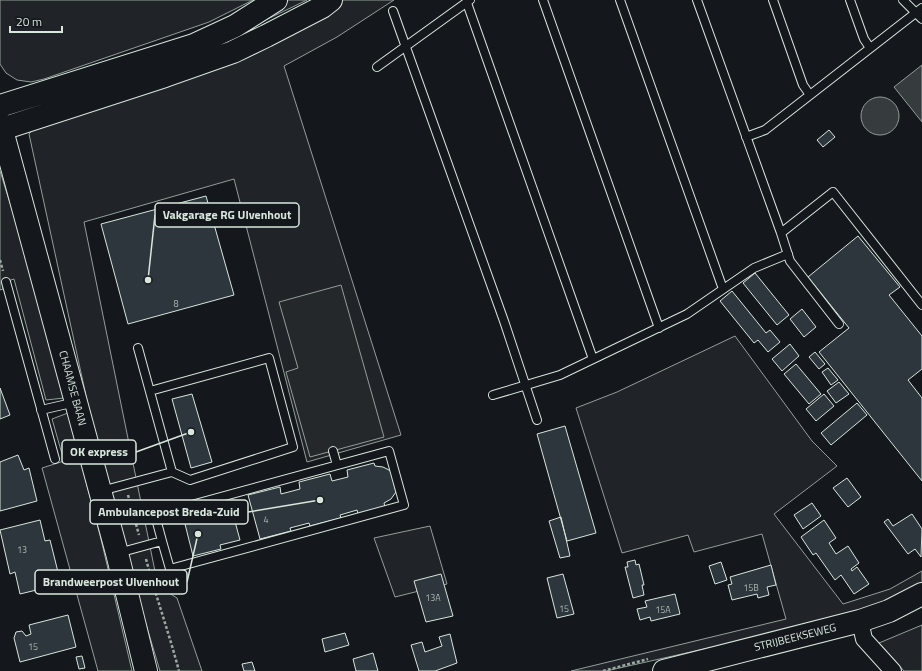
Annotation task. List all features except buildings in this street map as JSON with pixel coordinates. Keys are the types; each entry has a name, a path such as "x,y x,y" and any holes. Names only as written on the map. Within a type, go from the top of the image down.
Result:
{"main road":[{"path":"0,106 194,45 235,26 276,0"},
{"path":"1,126 165,76 233,52 322,7 331,0"},
{"name":"CHAAMSE BAAN","path":"1,126 77,402 117,553 146,671"},
{"name":"STRIJBEEKSEWEG","path":"664,671 860,621 889,611 922,594"}],"street":[{"path":"860,621 864,639 893,671"}],"lane":[{"path":"543,0 659,328"},
{"path":"620,0 723,289"},
{"path":"697,0 790,261 839,324"},
{"path":"773,0 803,85 810,95"},
{"path":"850,0 864,39 870,48"},
{"path":"904,0 919,10 922,19"},
{"path":"377,67 469,2 592,359"},
{"path":"746,137 765,130 919,10"},
{"path":"393,11 407,46 537,420"},
{"path":"781,233 833,192 922,305"},
{"path":"493,395 560,375 659,328 687,314 754,268 788,254"},
{"path":"6,282 55,459"},
{"path":"138,348 172,472"},
{"path":"100,491 172,472 190,480 293,447 269,358 150,391"},
{"path":"41,410 77,402"},
{"path":"334,451 337,465"},
{"path":"389,451 404,505 170,569 162,541 155,515 389,451"},
{"path":"117,553 162,541"}],"path":[{"path":"125,484 158,605 166,624 179,671"}],"shaded area":[{"path":"0,0 253,0 209,22 44,79 31,82 17,80 6,73 0,64"},
{"path":"287,0 307,0 247,29"},
{"path":"339,0 394,0 337,37 284,66 401,435 307,462 234,179 84,222 158,586 177,598 202,671 160,671 129,567 90,414 29,134 36,127"},
{"path":"922,65 922,122 894,87"},
{"path":"880,97 893,103 899,116 893,129 880,135 867,129 861,116 867,103"},
{"path":"0,171 19,232 64,398 46,400 14,279 2,283 3,289 0,290"},
{"path":"341,285 384,437 310,457 286,372 298,368 279,302"},
{"path":"735,336 812,441 837,466 774,514 843,604 890,589 922,571 922,583 897,598 820,623 606,671 571,671 786,619 762,534 694,552 688,535 622,553 576,408 617,392"},
{"path":"68,413 100,535 132,671 98,671 42,468 64,461 52,419"},
{"path":"430,526 447,584 395,597 374,538"},
{"path":"922,625 922,671 904,671 879,643"}],"place":[{"name":"Vakgarage RG Ulvenhout","path":"148,280"},
{"name":"OK express","path":"191,432"},
{"name":"Ambulancepost Breda-Zuid","path":"320,500"},
{"name":"Brandweerpost Ulvenhout","path":"198,534"}]}
